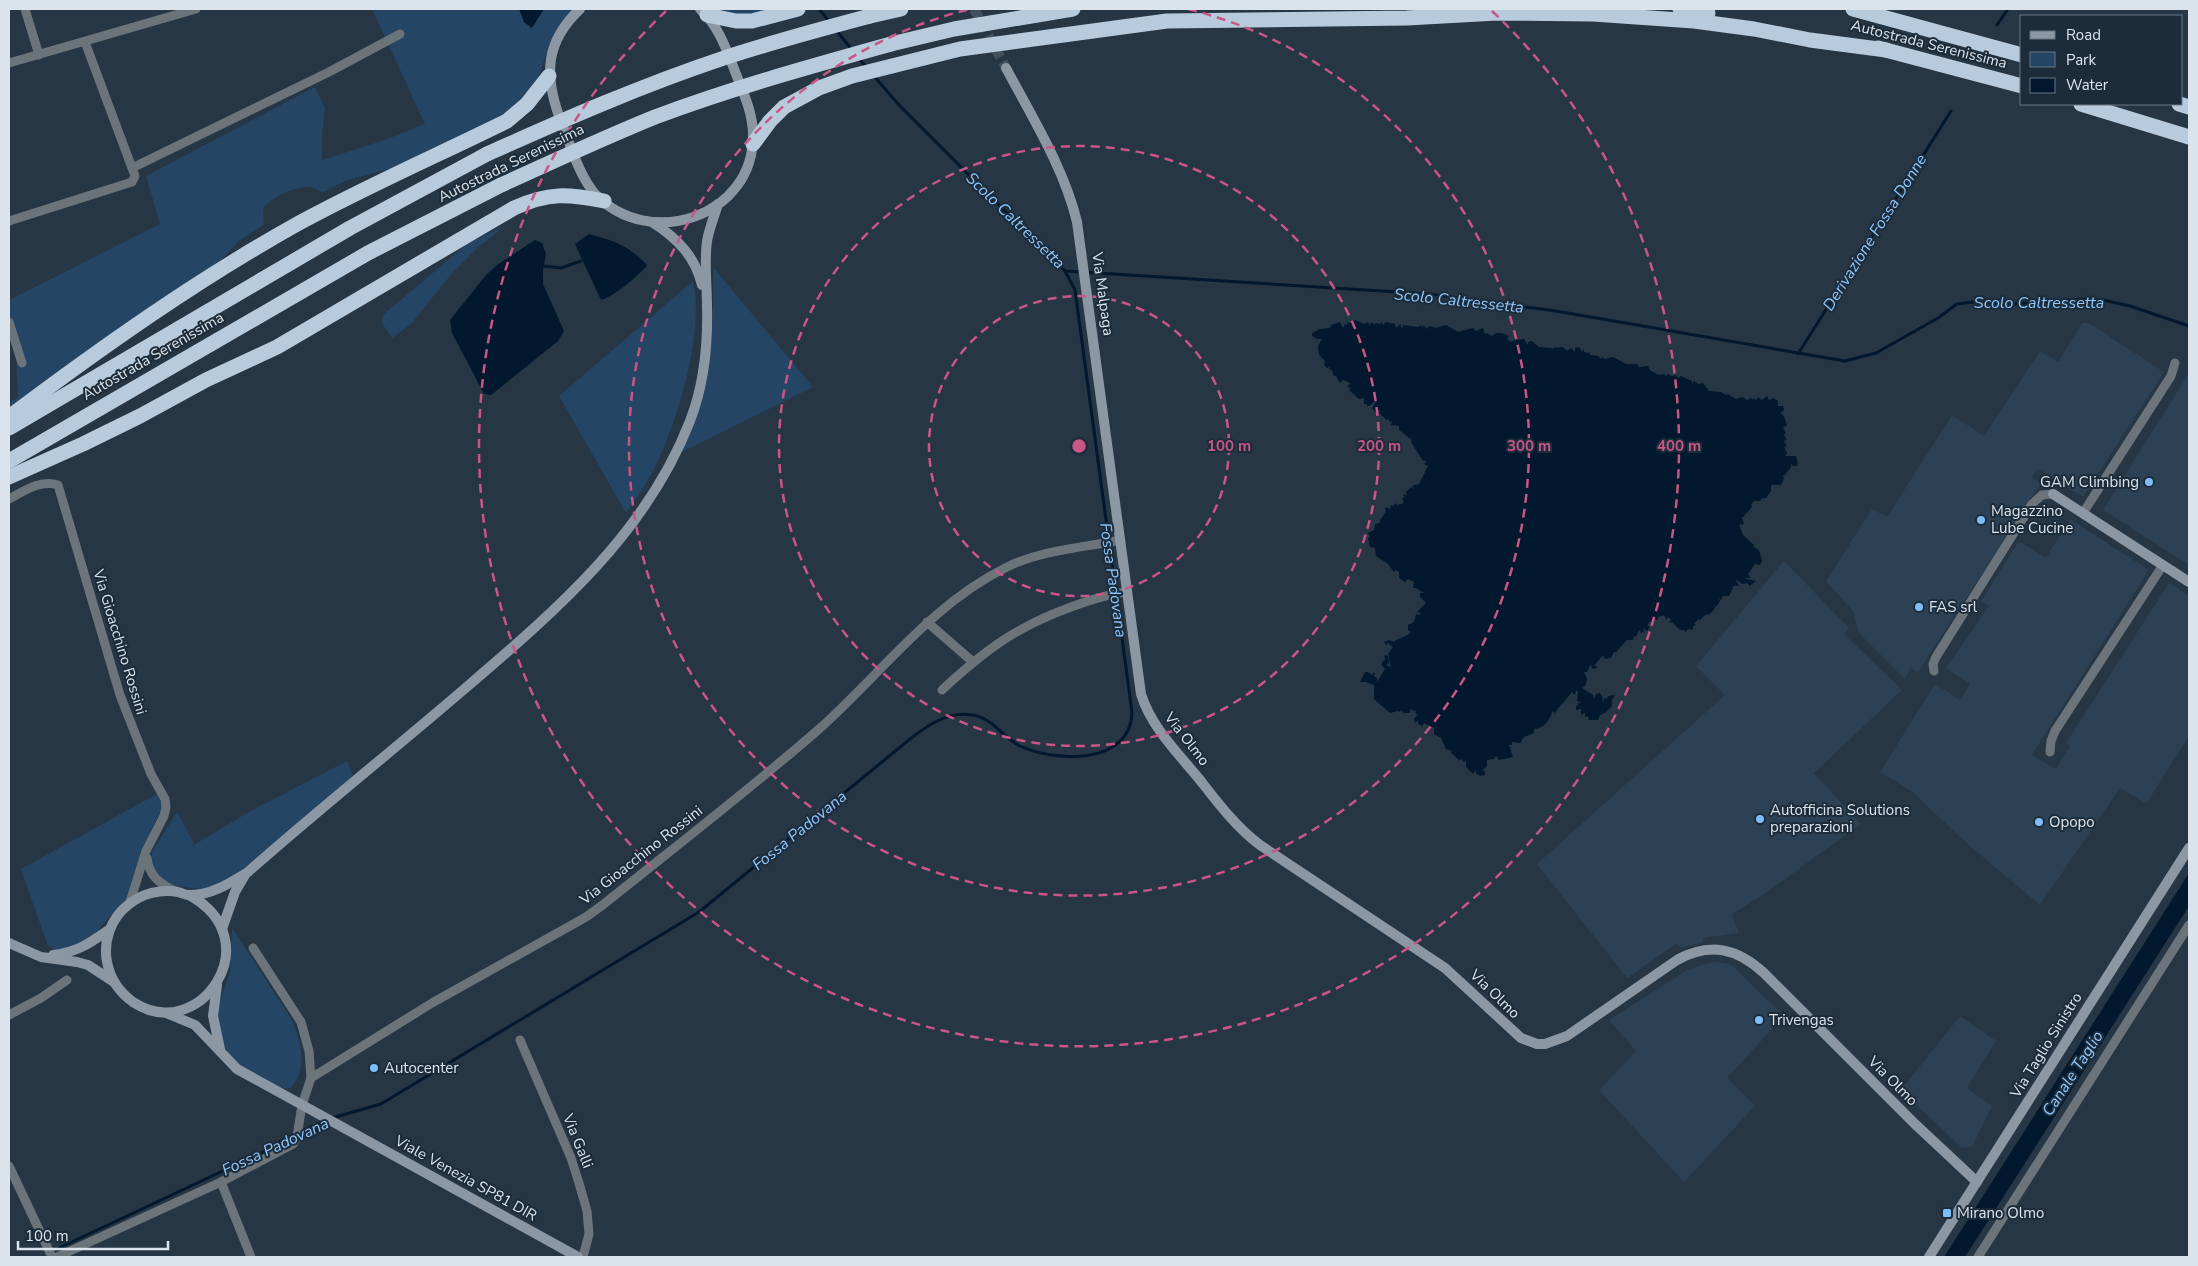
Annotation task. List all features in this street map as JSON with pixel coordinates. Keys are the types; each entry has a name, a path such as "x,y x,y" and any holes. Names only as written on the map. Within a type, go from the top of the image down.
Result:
{"highway":[{"path":"703,12 736,21 752,21 796,9"},
{"name":"Autostrada Serenissima","path":"9,428 350,228 487,154 576,114 668,78 756,48 901,9"},
{"name":"Autostrada Serenissima","path":"9,461 166,368 368,253 501,185 592,143 656,117 770,78 891,44 954,29 1073,9"},
{"name":"Autostrada Serenissima","path":"1680,9 1790,27 2020,85"},
{"name":"Autostrada Serenissima","path":"1853,9 2020,54"},
{"path":"1888,9 2020,48"},
{"path":"753,144 770,121 784,107 819,88 852,76 901,62 960,49 1167,22 1407,18 1497,13 1593,14 1694,21 1886,50"},
{"path":"9,417 98,350 222,268 300,223 507,121 527,104 549,76"},
{"path":"2084,105 2189,137"},
{"path":"9,476 83,444 206,380 277,347 526,202 541,197 567,194 604,201"}],"main road":[{"path":"580,9 563,28 557,40 550,64 549,76 556,106 580,168 594,193 621,213 651,222 669,223 698,216 718,204 731,192 742,178 753,144 748,104 726,48 703,12"},
{"name":"Via Malpaga","path":"1006,68 1041,133 1067,188 1078,222 1117,540"},
{"path":"188,895 217,889 248,872 513,647 566,599 607,557 630,529 675,457 691,418 703,367 707,308 707,243 718,204"},
{"path":"651,222 673,237 693,258 700,275 707,308"},
{"path":"2053,494 2189,582"},
{"name":"Via Olmo","path":"1117,540 1134,654 1144,705 1164,737 1236,824 1260,845 1445,968 1515,1034 1537,1044 1560,1039 1574,1032 1684,956 1709,950 1735,953 1764,973 1915,1124 1977,1182"},
{"name":"Via Taglio Sinistro","path":"1929,1257 2189,848"},
{"path":"222,929 235,892 248,872"},
{"path":"161,891 178,892 188,895 209,909 222,929 226,956 224,969 218,982 208,995 194,1005 178,1010 161,1011 136,1004 122,993 114,983 109,970 106,942 110,929 118,914 130,902 145,895 161,891"},
{"path":"41,957 71,952 92,942 110,929"},
{"path":"9,943 41,957 77,962 88,966 114,983"},
{"path":"218,982 213,1016 220,1050"},
{"name":"Viale Venezia SP81 DIR","path":"161,1011 195,1025 237,1069 578,1257"}],"street":[{"path":"25,9 39,55"},
{"path":"9,63 196,9"},
{"path":"132,168 329,72 400,34"},
{"path":"9,221 122,187 132,182 135,176 85,42"},
{"path":"9,322 22,363"},
{"path":"2082,513 2170,376 2174,363"},
{"name":"Via Gioacchino Rossini","path":"9,499 37,485 50,482 58,485 120,696 151,774 165,799 166,808 164,816 146,851 130,902"},
{"path":"1934,671 1936,657 2032,504 2042,495 2053,494"},
{"name":"Via Gioacchino Rossini","path":"310,1078 432,1003 586,917 604,904 818,730 927,622 974,586 1028,557 1117,540"},
{"path":"2050,752 2051,741 2055,731 2163,565"},
{"path":"942,690 993,646 1029,624 1086,601 1124,592"},
{"path":"927,622 973,662"},
{"path":"146,851 148,867 154,878 162,885 178,892"},
{"path":"1978,1257 2189,925"},
{"path":"57,1257 221,1182 293,1144 297,1136 302,1105 310,1078 308,1051 301,1022 252,948"},
{"path":"9,1015 41,998 67,980"},
{"name":"Via Galli","path":"520,1040 571,1158 579,1183 587,1211 588,1234 583,1257"},
{"path":"9,1166 52,1257"},
{"path":"221,1182 251,1257"}],"shaded area":[{"path":"2082,323 2089,323 2164,372 2083,497 2038,469 2032,477 2041,483 1918,672 1910,668 1905,679 1859,633 1853,611 1826,581 1872,509 1887,517 1952,415 1984,436 2040,351 2058,362"},
{"path":"2189,373 2189,565 2103,510"},
{"path":"2070,519 2149,570 2032,755 2056,769 2070,746 2066,743 2169,583 2189,596 2189,736 2146,804 2120,788 2040,905 1971,847 1911,791 1880,772 1935,684 1960,700 1970,684 1946,668 1989,606 1981,601 2019,541 2046,558"},
{"path":"1784,561 1849,628 1844,634 1902,690 1814,773 1861,824 1760,897 1732,914 1739,933 1703,938 1703,942 1682,948 1676,944 1627,978 1537,864 1725,695 1696,666"},
{"path":"1713,962 1726,963 1734,967 1784,1016 1727,1078 1755,1106 1684,1182 1599,1090 1636,1051 1609,1020 1689,969"},
{"path":"1960,1016 1996,1041 1967,1088 1992,1106 1972,1147 1962,1148 1901,1090"}],"green space":[{"path":"372,9 574,9 556,33 537,81 524,107 401,166 348,180 323,192 312,187 306,187 292,190 277,197 266,205 263,210 264,225 240,240 218,263 9,411 9,402 18,398 16,353 9,339 9,300 160,224 146,176 315,87 325,108 322,160 382,141 425,124"},
{"path":"708,9 799,9 761,18"},
{"path":"506,225 476,249 453,272 411,324 392,338 382,323 383,315 468,243"},
{"path":"713,267 813,387 682,452 699,407 708,361 713,314"},
{"path":"693,281 696,302 695,326 692,351 679,404 671,429 653,471 626,513 559,396"},
{"path":"347,761 353,776 247,867 214,888 200,889 168,885 155,874 151,859 153,850 177,812 194,843 192,846 247,813"},
{"path":"157,794 162,804 160,812 141,852 128,899 116,909 90,940 79,946 56,950 48,946 21,869"},
{"path":"232,928 290,1017 297,1035 301,1053 300,1071 297,1080 291,1088 279,1089 239,1067 232,1059 219,1036 216,1013 230,971"}],"water":[{"path":"519,9 544,9 532,28 524,22"},
{"path":"589,234 621,245 633,252 647,265 626,285 601,300 575,244"},
{"path":"535,240 542,243 546,254 543,284 564,331 558,341 491,395 484,394 452,333 450,320 486,275 497,265"},
{"path":"1355,320 1364,324 1368,322 1370,326 1371,322 1375,325 1375,323 1380,324 1382,322 1383,325 1386,322 1395,324 1396,328 1401,324 1403,329 1403,325 1418,327 1422,325 1422,328 1424,325 1427,329 1429,326 1436,328 1446,325 1458,332 1473,328 1476,331 1483,328 1485,334 1487,333 1492,336 1496,333 1502,333 1509,336 1507,339 1511,342 1515,340 1515,343 1516,340 1524,339 1528,345 1528,342 1532,341 1539,347 1552,348 1552,350 1553,348 1563,347 1567,351 1571,348 1575,352 1575,348 1579,347 1582,352 1584,349 1584,352 1599,356 1600,359 1603,357 1604,359 1613,357 1626,364 1637,364 1639,367 1648,366 1650,370 1658,375 1665,374 1666,377 1668,374 1676,375 1678,378 1681,376 1692,381 1692,384 1694,381 1698,384 1703,383 1709,391 1728,394 1736,399 1743,397 1747,400 1752,398 1752,401 1753,398 1756,400 1758,397 1762,400 1767,396 1769,400 1773,398 1778,401 1778,406 1783,406 1784,410 1780,413 1784,416 1787,426 1783,427 1787,440 1784,441 1787,446 1784,447 1787,453 1785,456 1796,456 1798,463 1797,466 1793,466 1791,463 1791,467 1783,475 1784,478 1781,485 1771,485 1771,491 1766,498 1754,501 1751,504 1752,507 1742,518 1744,524 1739,525 1743,535 1754,545 1753,547 1759,550 1762,561 1760,565 1755,564 1749,570 1751,571 1748,573 1750,578 1743,578 1756,581 1750,586 1735,579 1739,586 1732,586 1733,588 1729,596 1723,596 1721,600 1719,598 1720,601 1716,607 1714,604 1715,608 1710,614 1705,615 1700,620 1697,618 1698,620 1694,623 1696,625 1693,626 1693,630 1688,629 1686,632 1680,630 1672,622 1668,623 1671,620 1669,617 1666,619 1664,615 1658,617 1658,620 1653,619 1654,623 1650,622 1647,625 1650,627 1647,631 1643,628 1644,632 1641,633 1639,630 1633,640 1627,640 1614,652 1611,658 1605,659 1603,655 1594,666 1597,666 1597,668 1593,669 1590,665 1587,672 1584,672 1587,679 1585,686 1582,688 1593,695 1594,699 1596,694 1600,693 1603,698 1602,703 1608,696 1615,695 1612,700 1612,706 1600,715 1598,720 1589,720 1588,716 1585,717 1585,713 1581,715 1581,709 1576,710 1576,705 1578,706 1578,703 1582,703 1577,701 1578,692 1576,690 1575,695 1572,692 1555,713 1552,711 1549,720 1544,725 1534,729 1534,733 1524,737 1520,743 1512,742 1512,745 1509,745 1513,757 1499,760 1496,756 1494,759 1487,760 1487,766 1482,771 1485,771 1485,775 1480,776 1476,773 1476,770 1473,774 1466,767 1466,761 1459,760 1451,753 1452,751 1446,749 1441,738 1434,734 1434,728 1424,723 1422,726 1418,724 1418,720 1415,723 1414,719 1417,715 1415,712 1417,710 1410,709 1410,713 1404,713 1401,710 1400,712 1390,713 1374,699 1374,685 1360,682 1365,672 1368,672 1372,675 1375,673 1374,676 1377,678 1377,682 1385,669 1381,664 1385,659 1384,655 1388,656 1389,663 1386,665 1391,667 1388,654 1393,647 1388,643 1386,645 1384,642 1389,640 1394,642 1411,632 1408,630 1408,625 1414,622 1416,614 1420,615 1421,613 1417,612 1426,603 1420,597 1420,593 1424,593 1413,588 1414,582 1408,579 1405,582 1399,578 1399,572 1396,570 1394,572 1388,564 1376,556 1375,548 1370,547 1368,533 1374,530 1375,524 1380,523 1386,512 1385,507 1390,509 1391,505 1394,506 1395,503 1397,505 1404,503 1402,498 1405,497 1403,495 1407,496 1406,492 1411,487 1414,489 1412,486 1419,484 1428,466 1424,464 1427,461 1423,461 1411,442 1412,440 1399,430 1399,426 1391,425 1392,421 1387,420 1379,413 1379,410 1375,412 1372,408 1377,400 1367,407 1367,404 1364,404 1364,398 1359,399 1349,390 1351,388 1347,387 1350,383 1343,380 1340,383 1336,376 1333,375 1332,370 1329,369 1330,367 1327,368 1324,365 1325,361 1319,355 1318,346 1322,339 1312,336 1312,333 1320,329 1330,328 1331,325 1340,322 1343,328 1345,324 1348,325 1347,322 1350,323"},
{"name":"Canale Taglio","path":"2189,873 2189,906 1965,1257 1944,1257"}],"waterway":[{"name":"Scolo Caltressetta","path":"819,9 829,21"},
{"name":"Derivazione Fossa Donne","path":"1997,25 2008,9"},
{"name":"Scolo Caltressetta","path":"836,30 853,51"},
{"name":"Scolo Caltressetta","path":"858,57 867,68"},
{"name":"Scolo Caltressetta","path":"873,75 899,105 1065,271 1429,294 1556,311 1845,361 1876,353 1938,318 1957,304 1973,302 2014,304 2084,299 2103,300 2130,306 2189,326"},
{"name":"Derivazione Fossa Donne","path":"1798,354 1951,111"},
{"path":"544,266 561,268 581,261"},
{"name":"Fossa Padovana","path":"332,1118 381,1104 699,912 910,739 939,720 963,714 979,717 992,724 1020,746 1052,755 1070,757 1088,755 1105,751 1119,742 1128,730 1132,712 1075,290 1065,271"},
{"name":"Fossa Padovana","path":"59,1248 263,1152 286,1138 324,1121"}],"tunnel":[{"path":"974,9 1006,68"}],"place":[{"name":"GAM Climbing","path":"2149,482"},
{"name":"Magazzino Lube Cucine","path":"1981,520"},
{"name":"FAS srl","path":"1919,607"},
{"name":"Autofficina Solutions preparazioni","path":"1760,819"},
{"name":"Opopo","path":"2039,822"},
{"name":"Trivengas","path":"1759,1020"},
{"name":"Autocenter","path":"374,1068"},
{"name":"Mirano Olmo","path":"1947,1213"}]}
